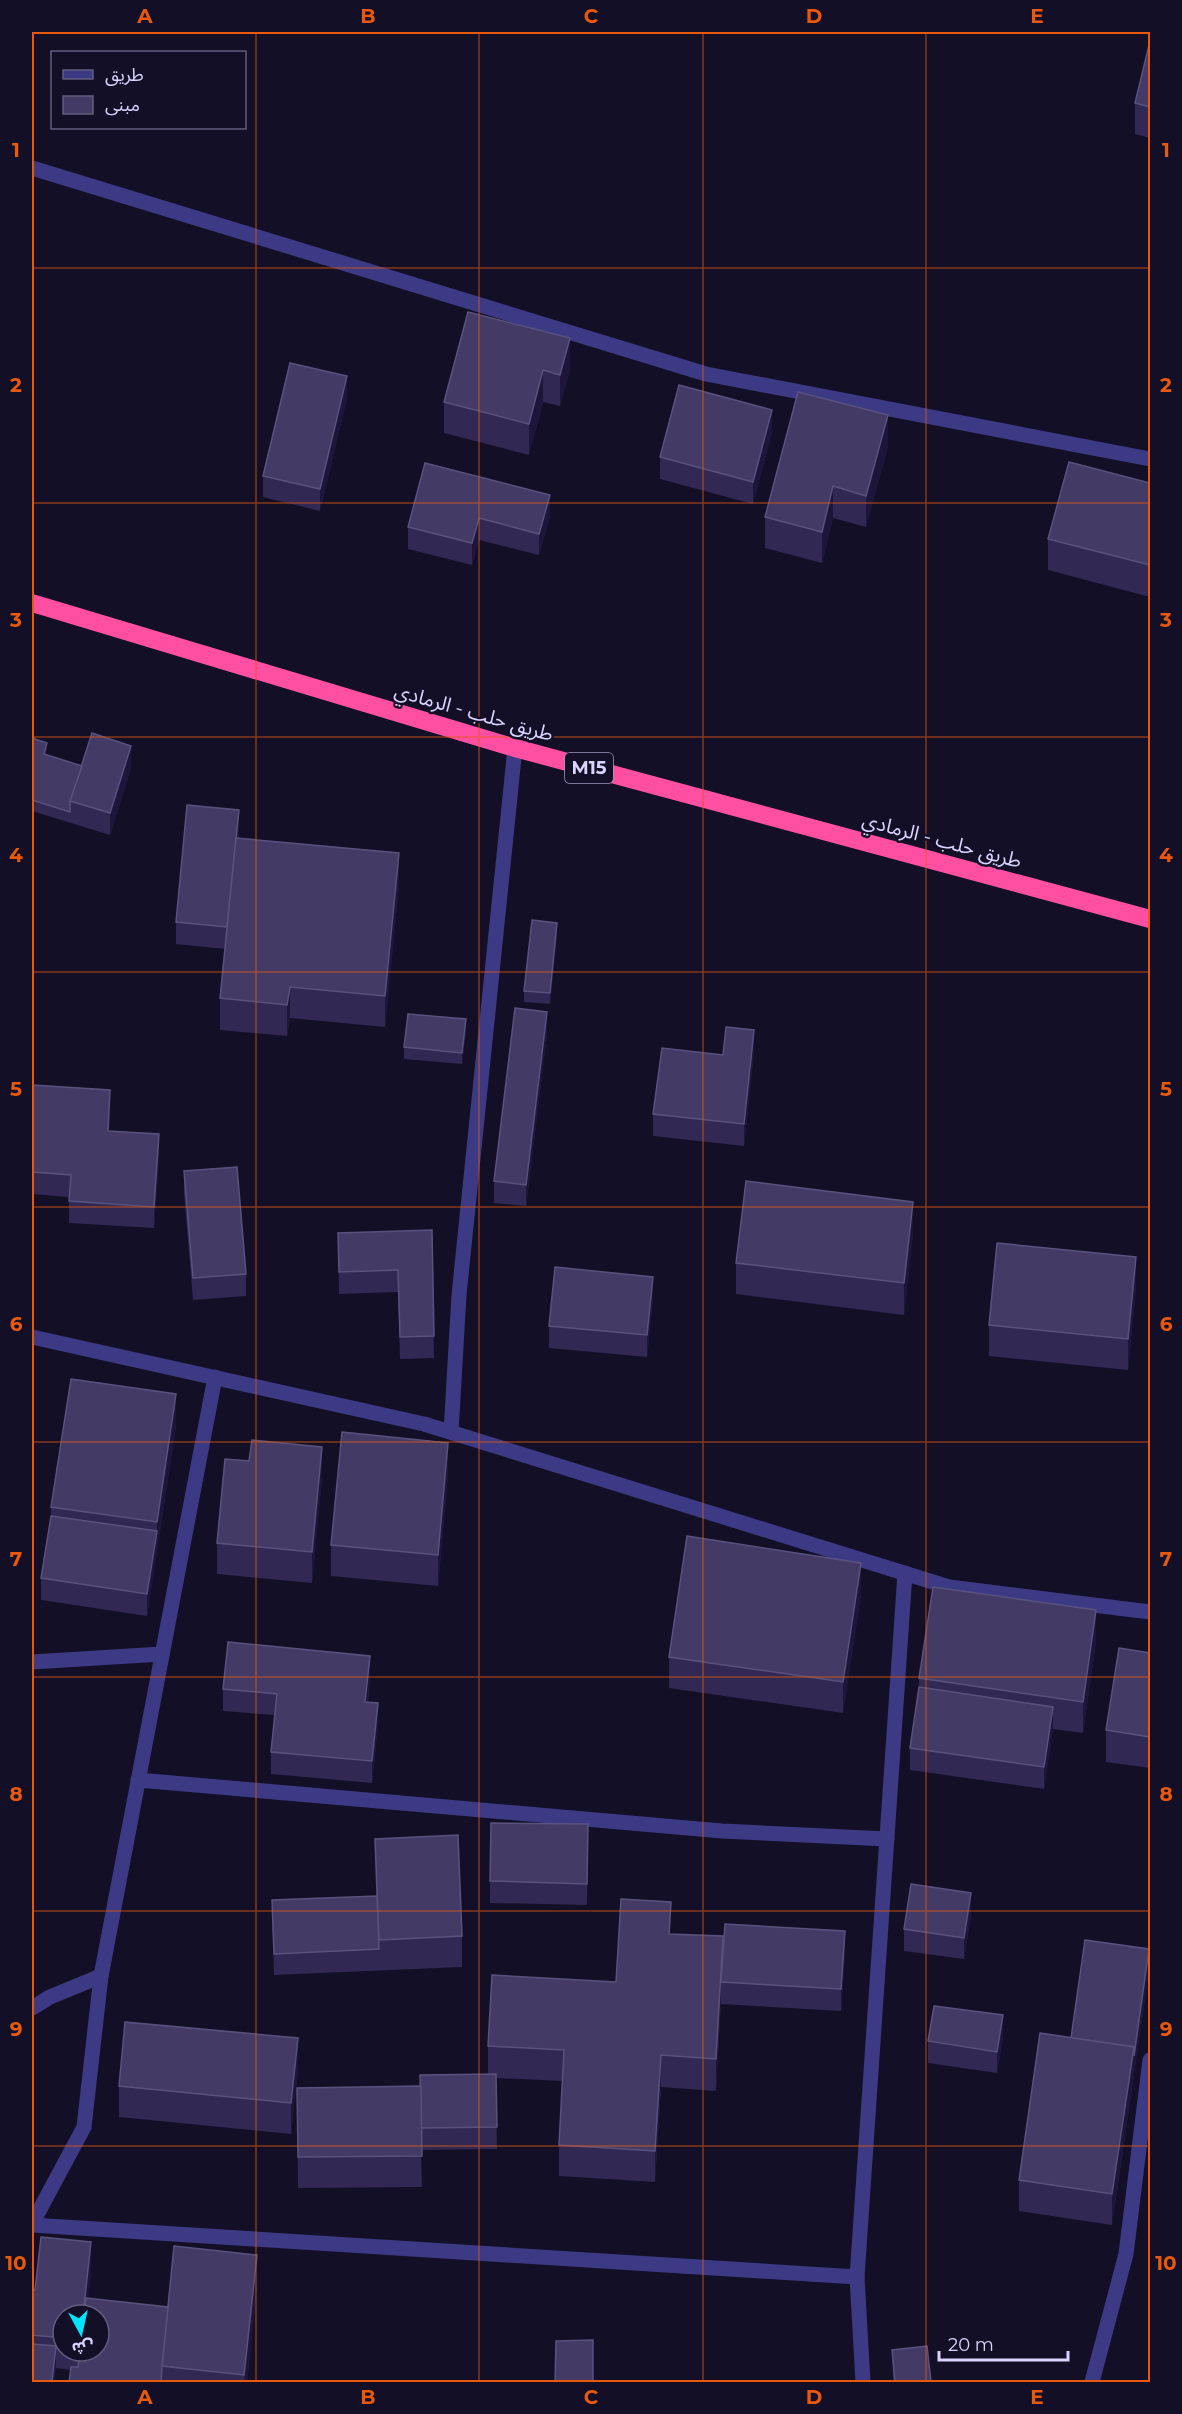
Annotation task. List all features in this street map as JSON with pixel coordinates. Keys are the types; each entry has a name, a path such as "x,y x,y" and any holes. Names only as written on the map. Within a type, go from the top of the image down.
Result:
{"highway":[{"name":"طريق حلب - الرمادي","path":"32,603 515,748 1150,919"}],"street":[{"path":"32,168 706,374 1150,459"},
{"path":"451,1432 459,1295 515,748"},
{"path":"32,1337 412,1421 949,1587 1150,1612"},
{"path":"215,1377 101,1976 84,2127 32,2225 857,2277"},
{"path":"863,2382 857,2277 905,1573"},
{"path":"32,1662 162,1654"},
{"path":"138,1780 722,1831 887,1839"},
{"path":"32,2008 50,1997 101,1976"},
{"path":"1092,2382 1126,2254 1150,2060"}],"building":[{"path":"1150,41 1150,107 1135,103"},
{"path":"468,312 570,338 560,375 543,370 529,424 444,402"},
{"path":"290,363 347,376 320,489 263,476"},
{"path":"679,385 772,410 753,482 660,457"},
{"path":"798,392 888,415 866,496 833,486 822,532 765,517"},
{"path":"1069,462 1150,483 1150,565 1048,539"},
{"path":"425,463 550,495 539,534 479,518 472,543 408,527"},
{"path":"92,733 131,746 110,813 70,801"},
{"path":"32,738 47,743 44,754 82,766 70,801 70,812 32,800"},
{"path":"187,805 239,810 227,927 176,922"},
{"path":"236,838 399,853 385,996 290,987 287,1005 220,998"},
{"path":"532,920 557,923 550,993 524,991"},
{"path":"515,1008 547,1012 526,1185 494,1181"},
{"path":"408,1014 466,1019 462,1053 404,1047"},
{"path":"726,1027 754,1030 744,1124 653,1114 662,1048 723,1055"},
{"path":"32,1085 110,1090 108,1131 159,1134 154,1207 69,1201 71,1175 32,1172"},
{"path":"237,1167 246,1274 193,1278 184,1171"},
{"path":"746,1181 913,1202 904,1283 736,1263"},
{"path":"432,1230 434,1336 400,1337 398,1270 339,1272 338,1233"},
{"path":"997,1243 1136,1257 1128,1339 989,1325"},
{"path":"555,1267 653,1277 647,1335 549,1326"},
{"path":"71,1379 176,1394 157,1522 51,1507"},
{"path":"342,1432 448,1443 438,1555 331,1545"},
{"path":"252,1440 322,1447 312,1552 217,1543 225,1459 249,1461"},
{"path":"51,1516 157,1531 147,1594 41,1578"},
{"path":"687,1536 861,1563 843,1682 669,1657"},
{"path":"933,1587 1096,1610 1083,1702 919,1678"},
{"path":"228,1642 370,1656 365,1702 378,1703 372,1761 271,1752 277,1694 223,1689"},
{"path":"1119,1648 1150,1653 1150,1737 1106,1730"},
{"path":"919,1687 1053,1707 1044,1767 910,1748"},
{"path":"491,1823 588,1824 587,1884 490,1881"},
{"path":"458,1835 462,1936 379,1940 375,1839"},
{"path":"911,1884 971,1893 964,1938 904,1929"},
{"path":"377,1896 379,1949 274,1954 272,1900"},
{"path":"621,1899 671,1902 669,1934 723,1936 716,2059 661,2055 655,2151 559,2145 564,2050 488,2046 492,1975 616,1982"},
{"path":"725,1924 845,1931 841,1989 721,1982"},
{"path":"1085,1940 1149,1949 1134,2056 1134,2047 1071,2038"},
{"path":"934,2006 1003,2015 997,2052 928,2041"},
{"path":"125,2022 298,2038 291,2103 119,2086"},
{"path":"1040,2033 1134,2047 1112,2194 1019,2180"},
{"path":"496,2074 497,2127 421,2128 420,2075"},
{"path":"421,2086 422,2156 298,2157 297,2088"},
{"path":"41,2237 91,2242 84,2303 51,2303 51,2337 32,2335 32,2290 35,2290"},
{"path":"174,2246 257,2255 244,2375 162,2366"},
{"path":"86,2298 168,2307 161,2382 69,2382 71,2367 78,2367 78,2363 111,2363 111,2303 85,2303"},
{"path":"593,2340 593,2382 555,2382 556,2341"},
{"path":"32,2344 51,2346 51,2363 54,2363 52,2382 32,2382"},
{"path":"927,2346 931,2382 895,2382 892,2350"}]}
